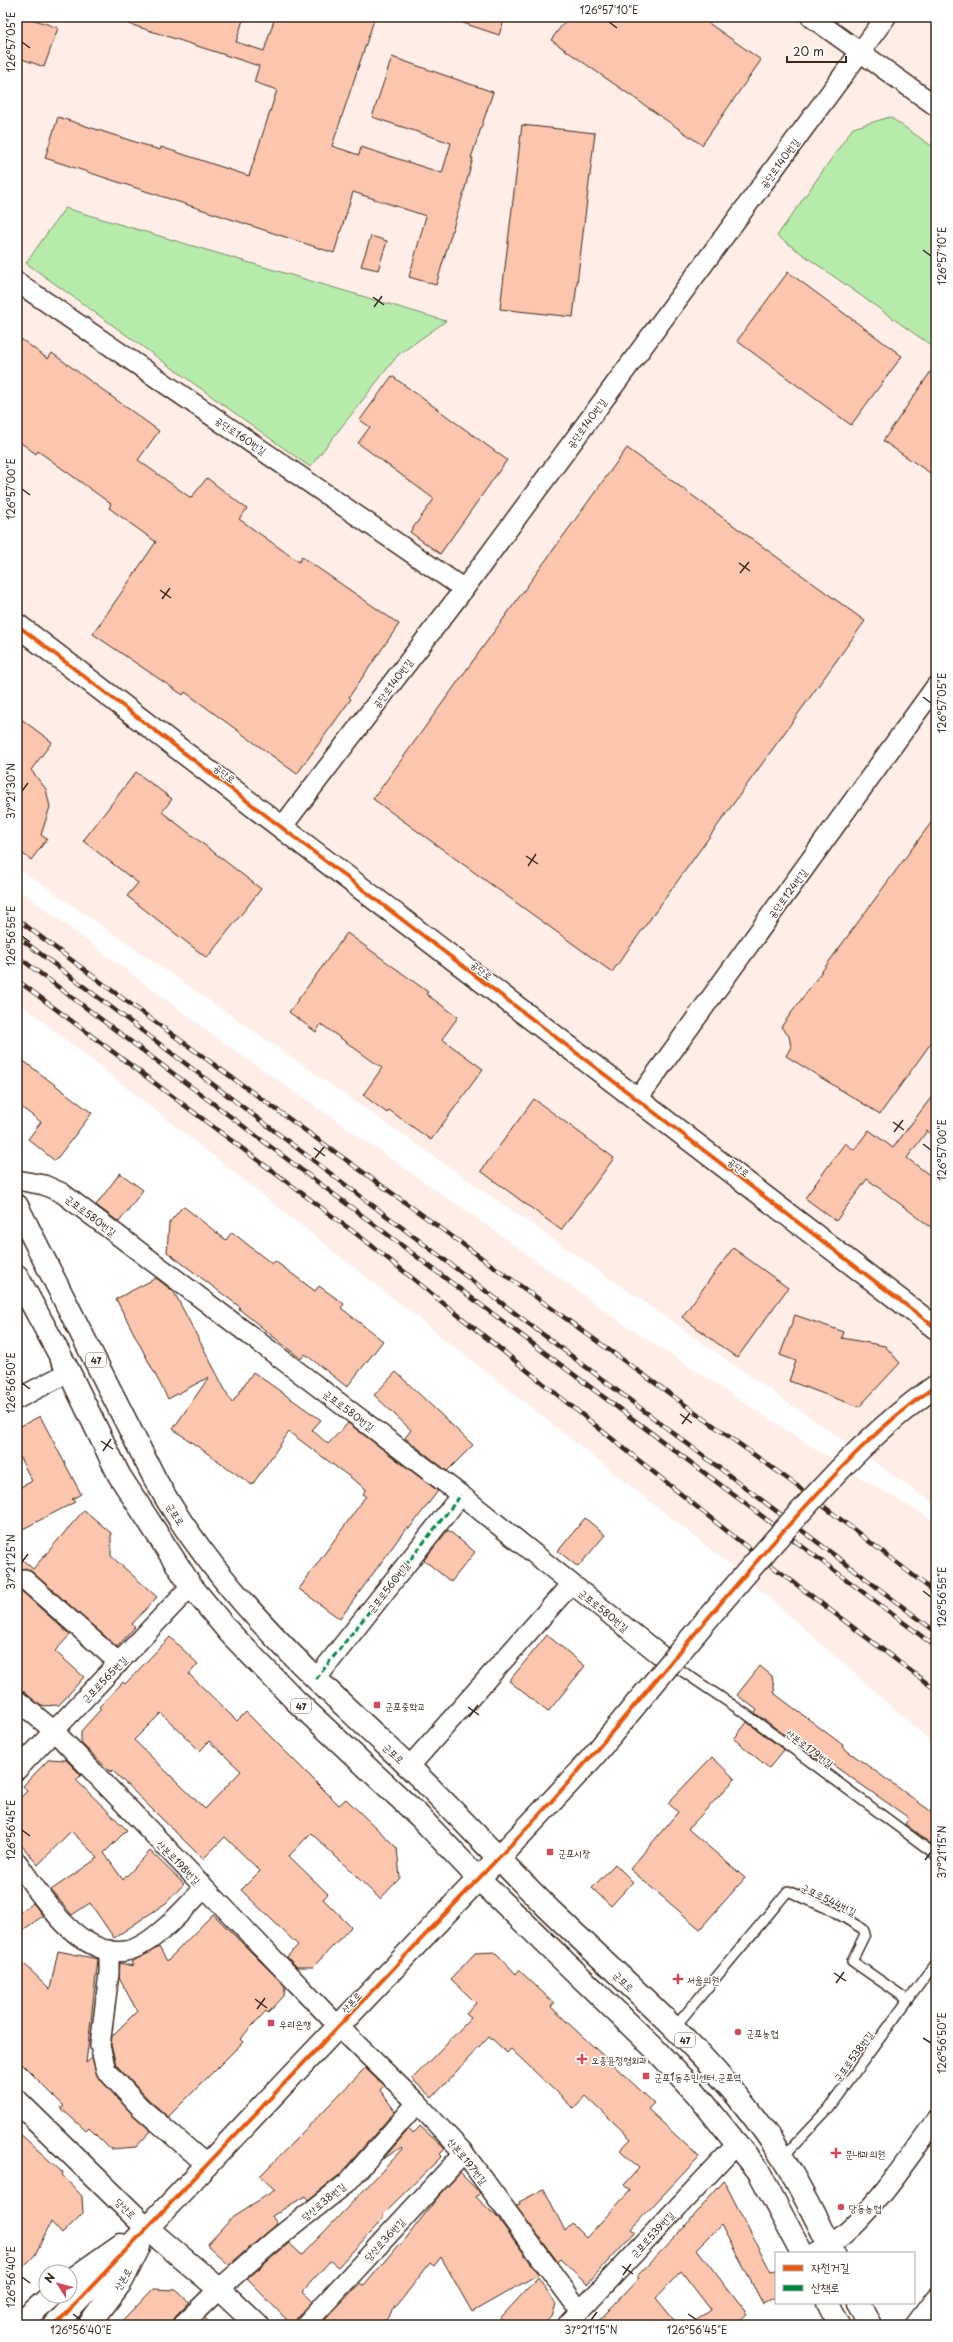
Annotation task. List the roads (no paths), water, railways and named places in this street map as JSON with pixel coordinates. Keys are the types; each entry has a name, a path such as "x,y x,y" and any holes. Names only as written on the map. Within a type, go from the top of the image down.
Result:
{"street":[{"path":"811,17 936,106"},
{"name":"공단로140번길","path":"282,827 464,589 886,17"},
{"name":"공단로160번길","path":"17,282 464,589"},
{"name":"공단로","path":"17,625 936,1328"},
{"name":"공단로124번길","path":"637,1100 936,686"},
{"name":"군포로580번길","path":"17,1180 44,1184 62,1193 461,1495 669,1662"},
{"name":"군포로","path":"17,1206 175,1514 250,1612 316,1679 409,1768 498,1859 674,2028 717,2074 783,2157 825,2250"},
{"name":"47","path":"17,1276 69,1372 119,1475 191,1586 229,1632 296,1701 419,1816 478,1879 654,2048 696,2092 738,2143 759,2172 801,2252"},
{"path":"17,1399 69,1372"},
{"name":"산본로","path":"55,2325 208,2166 592,1758 748,1569 846,1461 881,1429 936,1386"},
{"path":"119,1475 135,1489 164,1529 168,1529 173,1526 175,1514"},
{"name":"군포로560번길","path":"316,1679 461,1495"},
{"path":"24,1579 119,1663"},
{"path":"409,1768 571,1584"},
{"name":"군포로565번길","path":"17,1770 191,1586"},
{"name":"산본로198번길","path":"17,1700 54,1732 339,2027"},
{"path":"17,1862 66,1926 87,1941 109,1950 127,1951 142,1944 163,1929 204,1888"},
{"path":"109,1950 109,1972 100,2046 106,2070 140,2107 208,2166"},
{"name":"산본로197번길","path":"339,2027 417,2103 464,2153 580,2311"},
{"name":"당산로","path":"17,2101 148,2229 219,2288 257,2325"},
{"name":"당산로38번길","path":"182,2325 219,2288 276,2239 346,2183 417,2103"},
{"path":"825,2250 858,2220 896,2174 936,2120"},
{"name":"군포로539번길","path":"567,2325 738,2143"},
{"name":"당산로36번길","path":"305,2325 464,2153"},
{"name":"산본로","path":"78,2275 96,2260 148,2229"},
{"name":"산본로","path":"89,2325 122,2281 148,2229"},
{"path":"915,2325 936,2297"},
{"path":"18,2325 42,2304"},
{"path":"828,2304 839,2325"},
{"path":"860,2304 870,2325"}],"lane":[{"name":"산본로179번길","path":"669,1662 746,1714 936,1855"},
{"name":"군포로544번길","path":"674,2028 788,1891 833,1911 863,1929 865,1934 852,1961 908,2000"},
{"name":"군포로538번길","path":"783,2157 828,2109 936,1962"}],"railway":[{"path":"17,919 122,998 796,1485 936,1593"},
{"path":"17,936 936,1632"},
{"path":"17,956 936,1647"},
{"path":"17,980 371,1245 743,1544 936,1690"}],"place":[{"name":"군포중학교","path":"377,1705"},
{"name":"군포시장","path":"550,1852"},
{"name":"서울의원","path":"678,1979"},
{"name":"우리은행","path":"271,2023"},
{"name":"군포농협","path":"738,2032"},
{"name":"오종윤정형외과","path":"582,2059"},
{"name":"군포1동주민센터.군포역","path":"646,2076"},
{"name":"문내과의원","path":"836,2153"},
{"name":"당동농협","path":"841,2207"}]}
